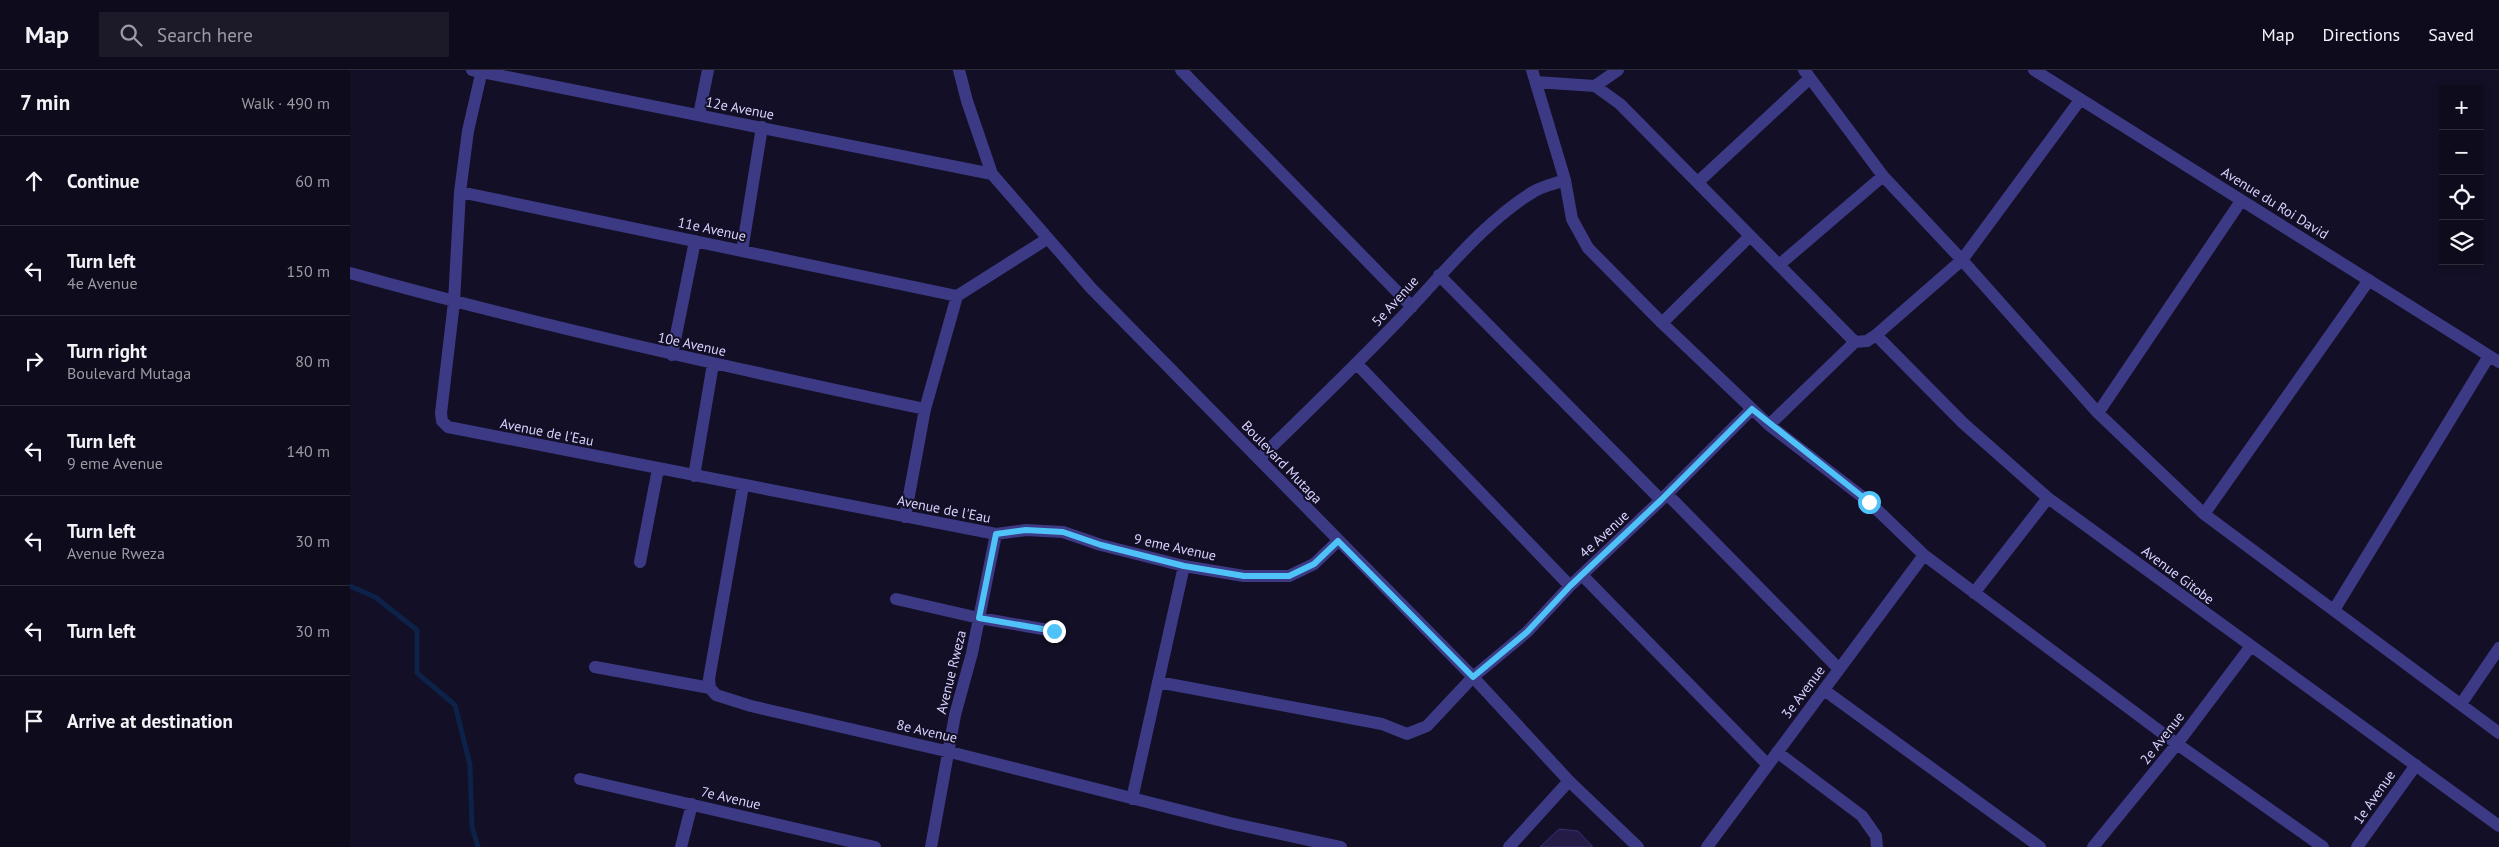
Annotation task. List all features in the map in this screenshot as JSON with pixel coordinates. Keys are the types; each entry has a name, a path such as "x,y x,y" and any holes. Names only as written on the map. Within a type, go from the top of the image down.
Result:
{"street":[{"path":"699,115 708,70"},
{"name":"Boulevard Mutaga","path":"959,70 967,101 992,174 1048,239 1091,288 1473,677 1569,781 1638,847"},
{"path":"1181,70 1412,307"},
{"path":"1595,86 1618,70"},
{"name":"Avenue du Roi David","path":"2034,70 2494,359"},
{"name":"12e Avenue","path":"479,71 992,174"},
{"name":"Avenue de l'Eau","path":"479,71 460,192 454,302 441,413 442,422 448,427 996,534"},
{"path":"1698,182 1807,74 1883,176 1962,260 2098,413 2204,514 2499,733"},
{"path":"1855,342 1620,104 1595,86 1534,76 1565,180 1572,219 1588,248 1662,323 1770,425 1869,502 1924,555 2177,744 2323,847"},
{"path":"1770,425 1855,342 1867,341 1876,335 1962,260 2080,100"},
{"path":"742,251 762,128"},
{"path":"1779,265 1883,176"},
{"name":"5e Avenue","path":"1259,459 1357,364 1412,307 1439,275 1504,214 1534,191 1565,180"},
{"name":"11e Avenue","path":"460,192 957,296"},
{"path":"2098,413 2241,200"},
{"path":"1662,323 1750,236"},
{"path":"905,517 925,409 957,296 1048,239"},
{"path":"672,355 695,241"},
{"name":"10e Avenue","path":"350,273 454,302 672,355 925,409"},
{"path":"1439,275 1839,668"},
{"path":"2204,514 2369,280"},
{"name":"Avenue Gitobe","path":"1876,335 1963,423 2048,498 2499,826"},
{"path":"2334,610 2494,359"},
{"path":"694,476 713,364"},
{"path":"1357,364 1570,586"},
{"name":"4e Avenue","path":"1158,682 1382,724 1406,734 1427,726 1473,677 1527,632 1570,586 1664,497 1752,409"},
{"path":"640,562 658,469"},
{"path":"710,688 709,678 712,655 744,486"},
{"path":"1974,593 2048,498"},
{"name":"9 eme Avenue","path":"996,534 1026,530 1063,532 1101,545 1184,566 1244,576 1289,576 1314,564 1338,541"},
{"name":"Avenue Rweza","path":"931,847 950,752 955,715 979,618 996,534"},
{"name":"3e Avenue","path":"1707,847 1924,555"},
{"path":"1132,799 1184,566"},
{"path":"1582,575 1768,765"},
{"path":"896,599 979,618 1054,631"},
{"name":"2e Avenue","path":"2100,845 2251,646"},
{"path":"2461,704 2499,648"},
{"name":"8e Avenue","path":"595,667 710,688 716,695 751,706 950,752 1132,799 1339,847"},
{"path":"1824,690 2040,847"},
{"path":"1777,752 1862,816 1876,836 1877,847"},
{"name":"1e Avenue","path":"2357,847 2416,765"},
{"name":"7e Avenue","path":"580,778 875,847"},
{"path":"1509,847 1569,781"},
{"path":"681,847 692,804"}],"building":[{"path":"1559,829 1578,831 1593,847 1540,847"}],"waterway":[{"path":"350,586 375,597 417,630 417,673 455,705 470,765 472,827 478,847"}],"route":[{"path":"1054,631 979,618 996,534 1026,530 1063,532 1101,545 1184,566 1244,576 1289,576 1314,564 1338,541 1473,677 1527,632 1570,586 1661,500 1752,409 1869,502"}]}
